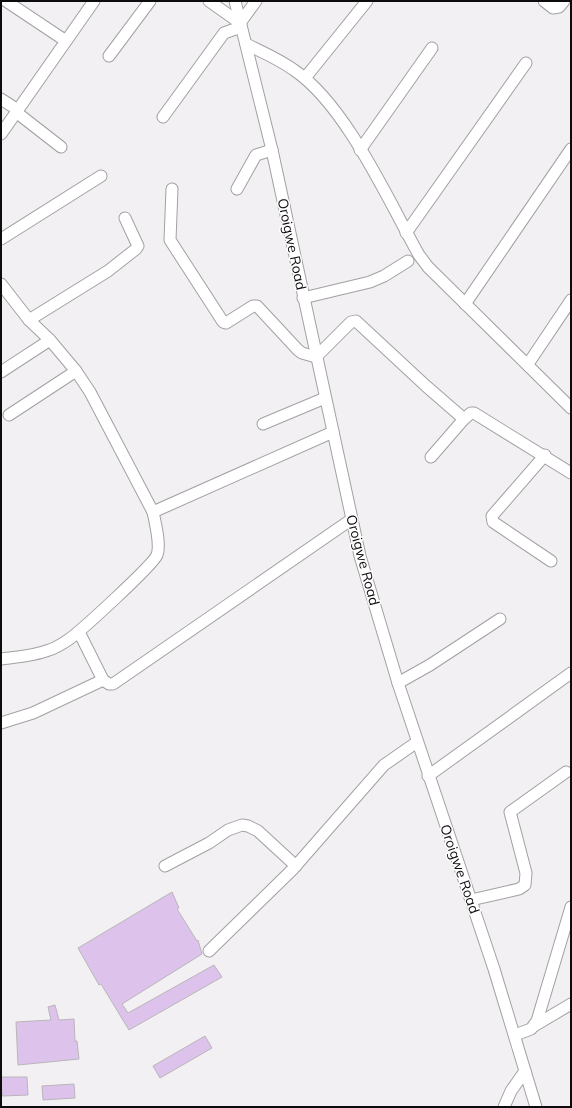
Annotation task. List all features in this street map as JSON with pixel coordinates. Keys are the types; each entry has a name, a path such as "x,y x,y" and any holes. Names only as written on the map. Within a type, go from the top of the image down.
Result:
{"street":[{"path":"6,1 66,41"},
{"path":"1,134 94,1"},
{"path":"109,56 150,1"},
{"path":"209,1 241,25"},
{"name":"Oroigwe Road","path":"235,1 272,150 360,556 398,683 515,1035 536,1107"},
{"path":"164,117 224,33 241,25 256,1"},
{"path":"305,78 366,1"},
{"path":"544,1 553,8 559,6 564,1"},
{"path":"246,44 274,58 305,78 330,106 360,150 406,233 428,267 571,408"},
{"path":"360,150 432,48"},
{"path":"406,233 526,63"},
{"path":"1,99 60,147"},
{"path":"465,304 571,148"},
{"path":"237,189 256,155 272,150"},
{"path":"1,239 100,176"},
{"path":"172,189 170,240 220,319 226,323 253,306 257,306 302,354 316,357 351,322 356,321 426,386 464,418"},
{"path":"29,320 84,286 136,249 138,246 137,241 125,218"},
{"path":"304,298 370,282 384,276 408,261"},
{"path":"1,284 29,320 50,340 76,371 90,392 153,512 157,534 157,555 118,596 69,640 49,650 2,655"},
{"path":"528,364 571,300"},
{"path":"1,372 50,340"},
{"path":"9,416 76,371"},
{"path":"263,424 325,398"},
{"path":"431,457 464,418 471,413 474,413 571,473"},
{"path":"153,512 333,432"},
{"path":"545,456 492,516 492,519 493,522 551,561"},
{"path":"79,632 103,680 110,684 120,680 352,518"},
{"path":"398,683 430,665 500,619"},
{"path":"428,776 571,672"},
{"path":"1,723 32,713 103,680"},
{"path":"210,951 296,866 384,765 417,742"},
{"path":"470,900 519,889 525,885 526,873 510,812 566,772"},
{"path":"165,866 209,843 228,830 242,825 258,831 296,866"},
{"path":"534,1026 571,907"},
{"path":"515,1035 534,1026 571,1004"},
{"path":"504,1107 511,1091 525,1071"}],"building":[{"path":"172,892 179,908 177,909 197,941 198,940 202,954 122,1004 128,1013 214,965 222,977 129,1030 101,984 99,985 78,948"},
{"path":"55,1005 59,1020 74,1019 75,1041 77,1041 79,1059 18,1065 16,1022 51,1020 48,1007"},
{"path":"205,1036 212,1048 160,1078 153,1066"},
{"path":"1,1077 27,1077 28,1095 2,1096"},
{"path":"74,1084 75,1098 43,1100 42,1086"}]}
